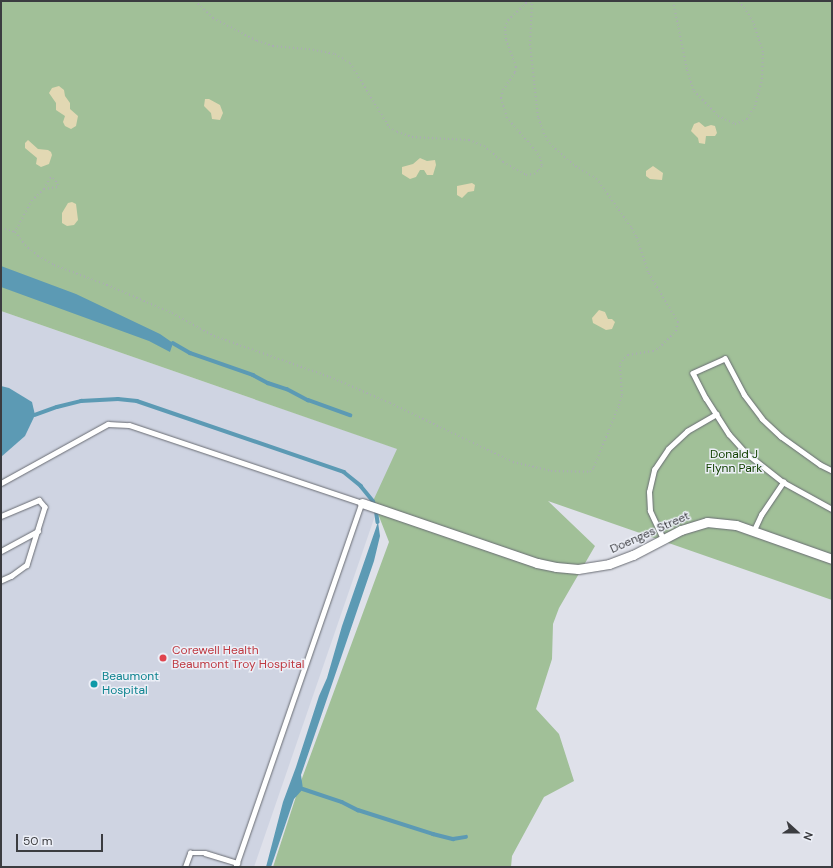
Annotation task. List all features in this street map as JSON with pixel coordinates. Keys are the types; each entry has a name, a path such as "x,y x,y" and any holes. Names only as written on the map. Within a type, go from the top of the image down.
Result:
{"street":[{"name":"Doenges Street","path":"362,503 537,563 556,567 586,568 609,564 633,555 693,525 707,522 736,525 754,530 832,559"}],"lane":[{"path":"832,471 792,445 762,419 744,395 725,359 693,373 729,434 745,452 783,482 832,509"},
{"path":"663,539 650,511 649,492 654,470 668,449 687,431 716,414"},
{"path":"1,483 108,424 129,425 362,503 236,865 205,853 190,853 184,867"},
{"path":"754,530 761,515 783,482"},
{"path":"1,516 39,500 45,506 27,565 12,576 1,580"},
{"path":"1,551 38,531"}],"path":[{"path":"195,1 213,18 256,41 273,46 309,49 335,54 350,63 389,127 397,132 412,137 469,140 484,146 503,162 526,175 534,174 538,170 542,165 540,158 507,118 501,98 503,90 515,72 516,67 506,39 505,28 508,20 526,3"},
{"path":"1,228 15,232 25,245 38,256 54,265 107,285 172,313 214,336 337,380 390,402 514,462 551,471 590,472 594,467 622,396 620,364 628,355 653,351 660,348 676,331 678,322 648,272 636,236 631,227 597,179 574,165 550,144 544,134 538,117 530,45 532,2 526,3 521,1"},
{"path":"673,1 687,70 694,91 718,116 735,124 747,119 755,106 762,79 763,59 760,39 753,22 744,8 737,1"},
{"path":"15,232 32,200 44,189 50,178 53,178 58,184 57,187 44,189"}],"shaded area":[{"name":"Corewell Health Beaumont Troy Hospital","path":"1,311 398,449 254,867 1,867"}],"green space":[{"name":"Donald J Flynn Park","path":"1,1 832,1 832,600 548,501 595,546 559,608 553,624 552,659 536,709 559,734 574,781 544,797 512,856 511,867 273,867 301,781 389,542 373,501 397,449 1,311"}],"sand":[{"path":"59,86 64,90 65,96 70,103 70,109 78,116 76,126 71,129 65,126 63,122 65,116 56,110 56,103 49,93 52,88"},
{"path":"205,99 209,99 220,105 223,113 220,120 212,119 211,113 204,106"},
{"path":"699,122 705,127 711,125 715,126 717,133 715,136 706,136 705,144 699,143 698,138 691,131 694,124"},
{"path":"28,140 38,149 48,150 51,152 52,155 49,164 41,167 36,164 37,158 25,148 25,143"},
{"path":"420,158 427,161 435,160 436,165 433,175 427,175 424,170 420,170 416,177 410,179 402,174 402,167 413,164"},
{"path":"653,166 663,173 662,180 650,179 646,176 646,171"},
{"path":"472,183 475,185 474,191 468,192 462,198 457,195 457,186"},
{"path":"72,202 76,204 78,220 74,225 67,226 62,223 62,213 68,203"},
{"path":"599,310 605,312 608,319 612,319 615,322 612,329 606,330 593,323 592,318"}],"water":[{"path":"1,266 76,294 160,334 173,343 170,352 149,341 1,287"},
{"path":"1,386 9,388 32,402 35,415 25,436 1,457"},
{"path":"378,522 380,536 374,561 301,775 303,789 294,799 271,867 266,867 283,802 319,696 327,678 342,626"}],"waterway":[{"path":"173,343 190,353 253,375 268,383 287,389 308,400 350,415"},
{"path":"35,415 57,407 81,401 118,399 137,401 344,472 361,486 373,501 376,508 378,522"},
{"path":"303,789 342,802 358,810 433,834 453,839 466,837"}],"place":[{"name":"Corewell Health Beaumont Troy Hospital","path":"163,658"},
{"name":"Beaumont Hospital","path":"94,684"}]}
